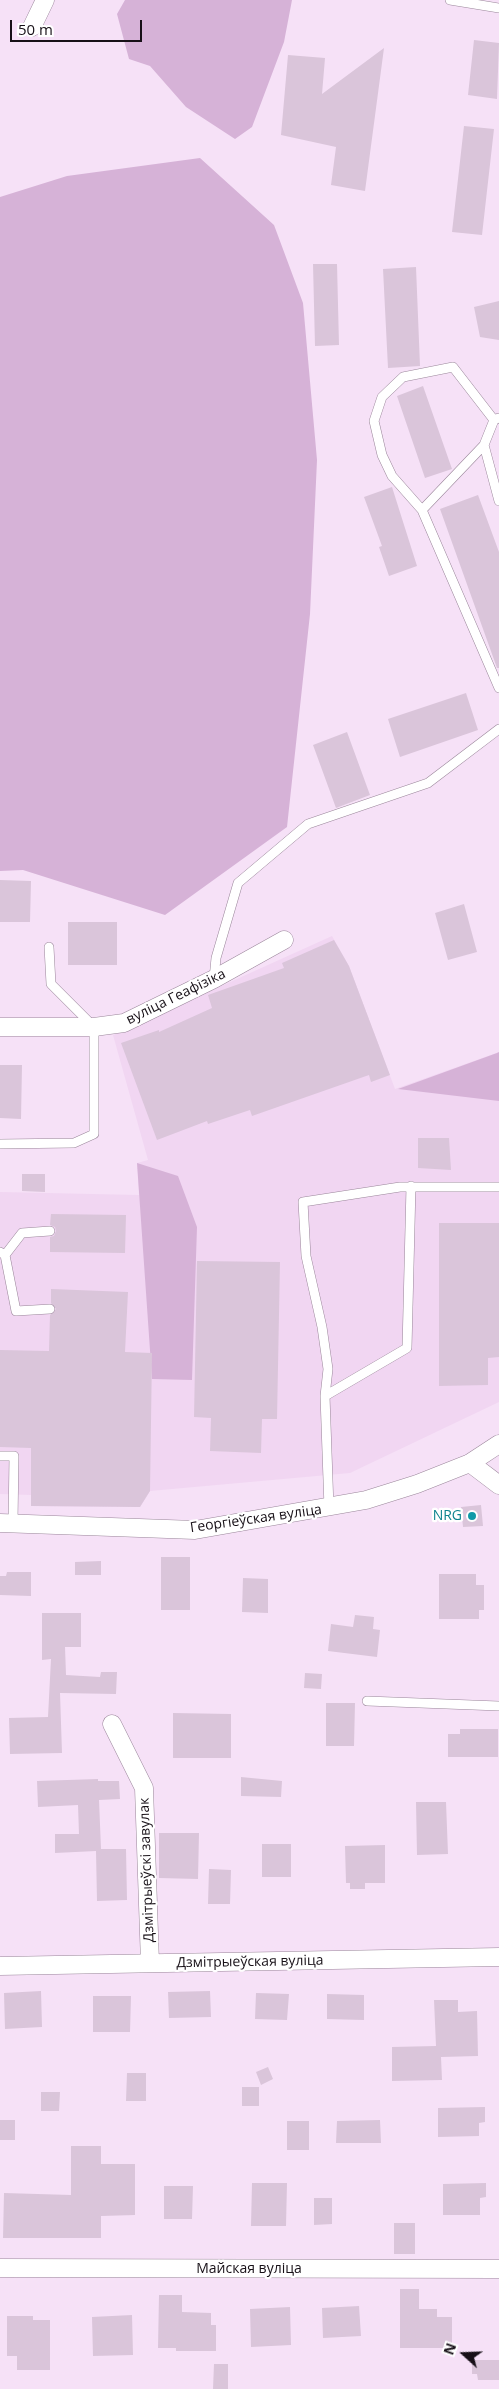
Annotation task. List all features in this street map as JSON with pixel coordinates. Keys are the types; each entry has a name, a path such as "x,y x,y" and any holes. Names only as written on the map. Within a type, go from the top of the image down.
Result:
{"street":[{"path":"32,27 45,0"},
{"name":"вуліца Геафізіка","path":"0,1027 94,1027 124,1023 214,979 284,940"},
{"name":"Георгіеўская вуліца","path":"6,1523 195,1530 366,1500 417,1484 470,1463 499,1444"},
{"path":"470,1463 499,1485"},
{"name":"Дзмітрыеўскі завулак","path":"112,1724 144,1788 150,1963"},
{"name":"Дзмітрыеўская вуліца","path":"0,1966 499,1957"},
{"name":"Майская вуліца","path":"0,2268 499,2269"}],"lane":[{"path":"450,0 499,8"},
{"path":"422,510 484,445 497,419 453,367 403,377 382,397 374,421 382,456 392,476 422,510 499,688"},
{"path":"484,445 499,502"},
{"path":"214,979 216,958 238,883 308,824 428,783 499,729"},
{"path":"0,1144 74,1144 94,1134 94,1027 51,984 50,947"},
{"path":"325,1396 407,1348 410,1186"},
{"path":"329,1508 325,1396 328,1369 322,1327 306,1256 303,1202 410,1186 499,1187"},
{"path":"50,1231 22,1233 2,1254 16,1311 50,1309"},
{"path":"0,1456 14,1456 6,1523"},
{"path":"367,1701 499,1706"}],"shaded area":[{"path":"125,0 292,0 284,42 252,127 235,139 186,107 150,66 129,59 117,14"},
{"path":"200,158 274,225 303,303 317,460 310,614 287,827 165,915 23,870 0,871 0,197 67,176"},
{"path":"332,936 349,966 395,1089 499,1052 499,1402 350,1473 150,1491 140,1507 31,1506 31,1495 0,1494 0,1192 139,1195 137,1163 148,1160 113,1035"},
{"path":"499,1052 499,1101 398,1089 497,1053"},
{"path":"137,1163 178,1176 197,1227 192,1380 152,1379"}],"building":[{"path":"474,40 499,43 497,99 468,95"},
{"path":"384,48 365,191 331,185 336,147 281,135 288,55 325,58 322,94"},
{"path":"464,126 494,129 482,235 452,232"},
{"path":"313,264 337,264 339,345 315,346"},
{"path":"416,267 420,366 388,368 383,269"},
{"path":"499,301 499,340 480,337 474,307"},
{"path":"423,386 452,469 425,478 397,396"},
{"path":"392,487 417,566 389,576 379,547 382,546 364,497"},
{"path":"478,495 499,552 499,668 497,668 440,509"},
{"path":"466,693 478,730 400,757 388,719"},
{"path":"347,732 370,795 336,808 313,745"},
{"path":"0,880 31,881 30,922 0,922"},
{"path":"464,904 477,952 448,960 435,913"},
{"path":"68,922 117,922 117,965 68,965"},
{"path":"334,940 349,966 390,1075 371,1082 369,1075 252,1116 250,1110 208,1124 207,1121 157,1140 121,1043 159,1030 159,1032 212,1008 208,995 284,968 282,963"},
{"path":"0,1065 22,1065 21,1119 0,1118"},
{"path":"418,1138 449,1138 451,1170 418,1168"},
{"path":"22,1174 45,1174 45,1192 22,1191"},
{"path":"51,1214 126,1215 125,1253 50,1252 50,1237 54,1236 56,1231 55,1227 50,1225"},
{"path":"439,1223 499,1223 499,1357 488,1358 488,1385 439,1386"},
{"path":"197,1261 280,1262 277,1419 262,1419 261,1453 210,1451 211,1418 194,1417"},
{"path":"51,1289 128,1292 125,1352 152,1353 150,1491 140,1507 31,1506 31,1448 0,1447 0,1350 49,1351 50,1315 56,1309 51,1303"},
{"name":"NRG","path":"481,1505 483,1526 463,1527 461,1507"},
{"path":"161,1557 190,1557 190,1610 161,1610"},
{"path":"101,1561 101,1575 75,1575 75,1562"},
{"path":"7,1572 31,1572 31,1596 0,1595 0,1576 6,1576"},
{"path":"439,1574 476,1574 476,1585 484,1585 484,1610 479,1610 479,1619 439,1619"},
{"path":"243,1578 268,1579 268,1613 242,1612"},
{"path":"42,1613 81,1613 81,1647 65,1647 66,1675 100,1677 101,1672 117,1672 116,1694 60,1693 62,1753 10,1754 9,1718 48,1717 51,1659 42,1660"},
{"path":"355,1615 374,1617 373,1629 380,1630 377,1657 328,1651 331,1624 353,1627"},
{"path":"305,1673 322,1674 321,1689 304,1688"},
{"path":"326,1703 355,1703 354,1746 326,1746"},
{"path":"173,1713 231,1714 231,1758 173,1758"},
{"path":"460,1729 498,1729 498,1757 448,1757 448,1734 460,1734"},
{"path":"241,1777 282,1781 281,1797 241,1796"},
{"path":"98,1779 98,1781 119,1781 120,1799 99,1800 101,1849 126,1849 127,1900 97,1901 96,1851 55,1853 55,1834 79,1834 78,1805 38,1807 37,1781"},
{"path":"416,1802 446,1802 448,1854 417,1855"},
{"path":"159,1833 199,1833 198,1879 159,1878"},
{"path":"262,1844 291,1844 291,1877 262,1877"},
{"path":"385,1845 385,1883 365,1883 365,1889 350,1889 350,1883 346,1883 345,1846"},
{"path":"209,1869 231,1870 230,1904 208,1904"},
{"path":"41,1991 42,2027 5,2029 4,1993"},
{"path":"210,1991 211,2017 169,2018 168,1992"},
{"path":"256,1993 289,1994 287,2020 255,2019"},
{"path":"327,1994 364,1995 364,2020 327,2019"},
{"path":"93,1996 131,1996 130,2032 93,2032"},
{"path":"434,2000 458,2000 458,2012 477,2011 478,2056 441,2057 442,2080 392,2081 392,2047 436,2046"},
{"path":"268,2067 273,2079 261,2085 256,2072"},
{"path":"127,2073 146,2073 146,2101 126,2101"},
{"path":"242,2087 259,2087 259,2106 242,2106"},
{"path":"41,2092 60,2092 59,2111 41,2111"},
{"path":"485,2107 485,2122 479,2123 479,2136 438,2137 438,2108"},
{"path":"0,2120 15,2120 15,2140 0,2140"},
{"path":"380,2120 381,2143 336,2143 337,2121"},
{"path":"287,2121 309,2121 309,2150 287,2150"},
{"path":"71,2146 101,2146 101,2164 135,2164 135,2215 101,2216 101,2238 3,2238 4,2193 71,2195"},
{"path":"252,2183 287,2183 286,2226 251,2226"},
{"path":"486,2183 486,2197 480,2198 480,2215 443,2215 443,2184"},
{"path":"164,2186 193,2186 192,2219 164,2219"},
{"path":"314,2198 332,2198 332,2224 314,2225"},
{"path":"394,2223 415,2223 415,2254 394,2254"},
{"path":"400,2289 419,2289 419,2309 437,2309 437,2317 452,2317 452,2348 400,2348"},
{"path":"159,2295 182,2295 182,2312 211,2313 211,2325 216,2325 216,2351 176,2351 176,2348 158,2348"},
{"path":"359,2306 361,2336 323,2338 322,2308"},
{"path":"290,2307 291,2345 251,2347 250,2309"},
{"path":"132,2315 133,2355 93,2356 92,2317"},
{"path":"7,2316 33,2316 33,2320 50,2320 50,2370 17,2370 17,2356 7,2356"},
{"path":"472,2360 499,2360 499,2380 478,2380 477,2374 472,2374"},
{"path":"214,2364 228,2364 228,2389 213,2389"}],"place":[{"name":"NRG","path":"472,1516"}]}
